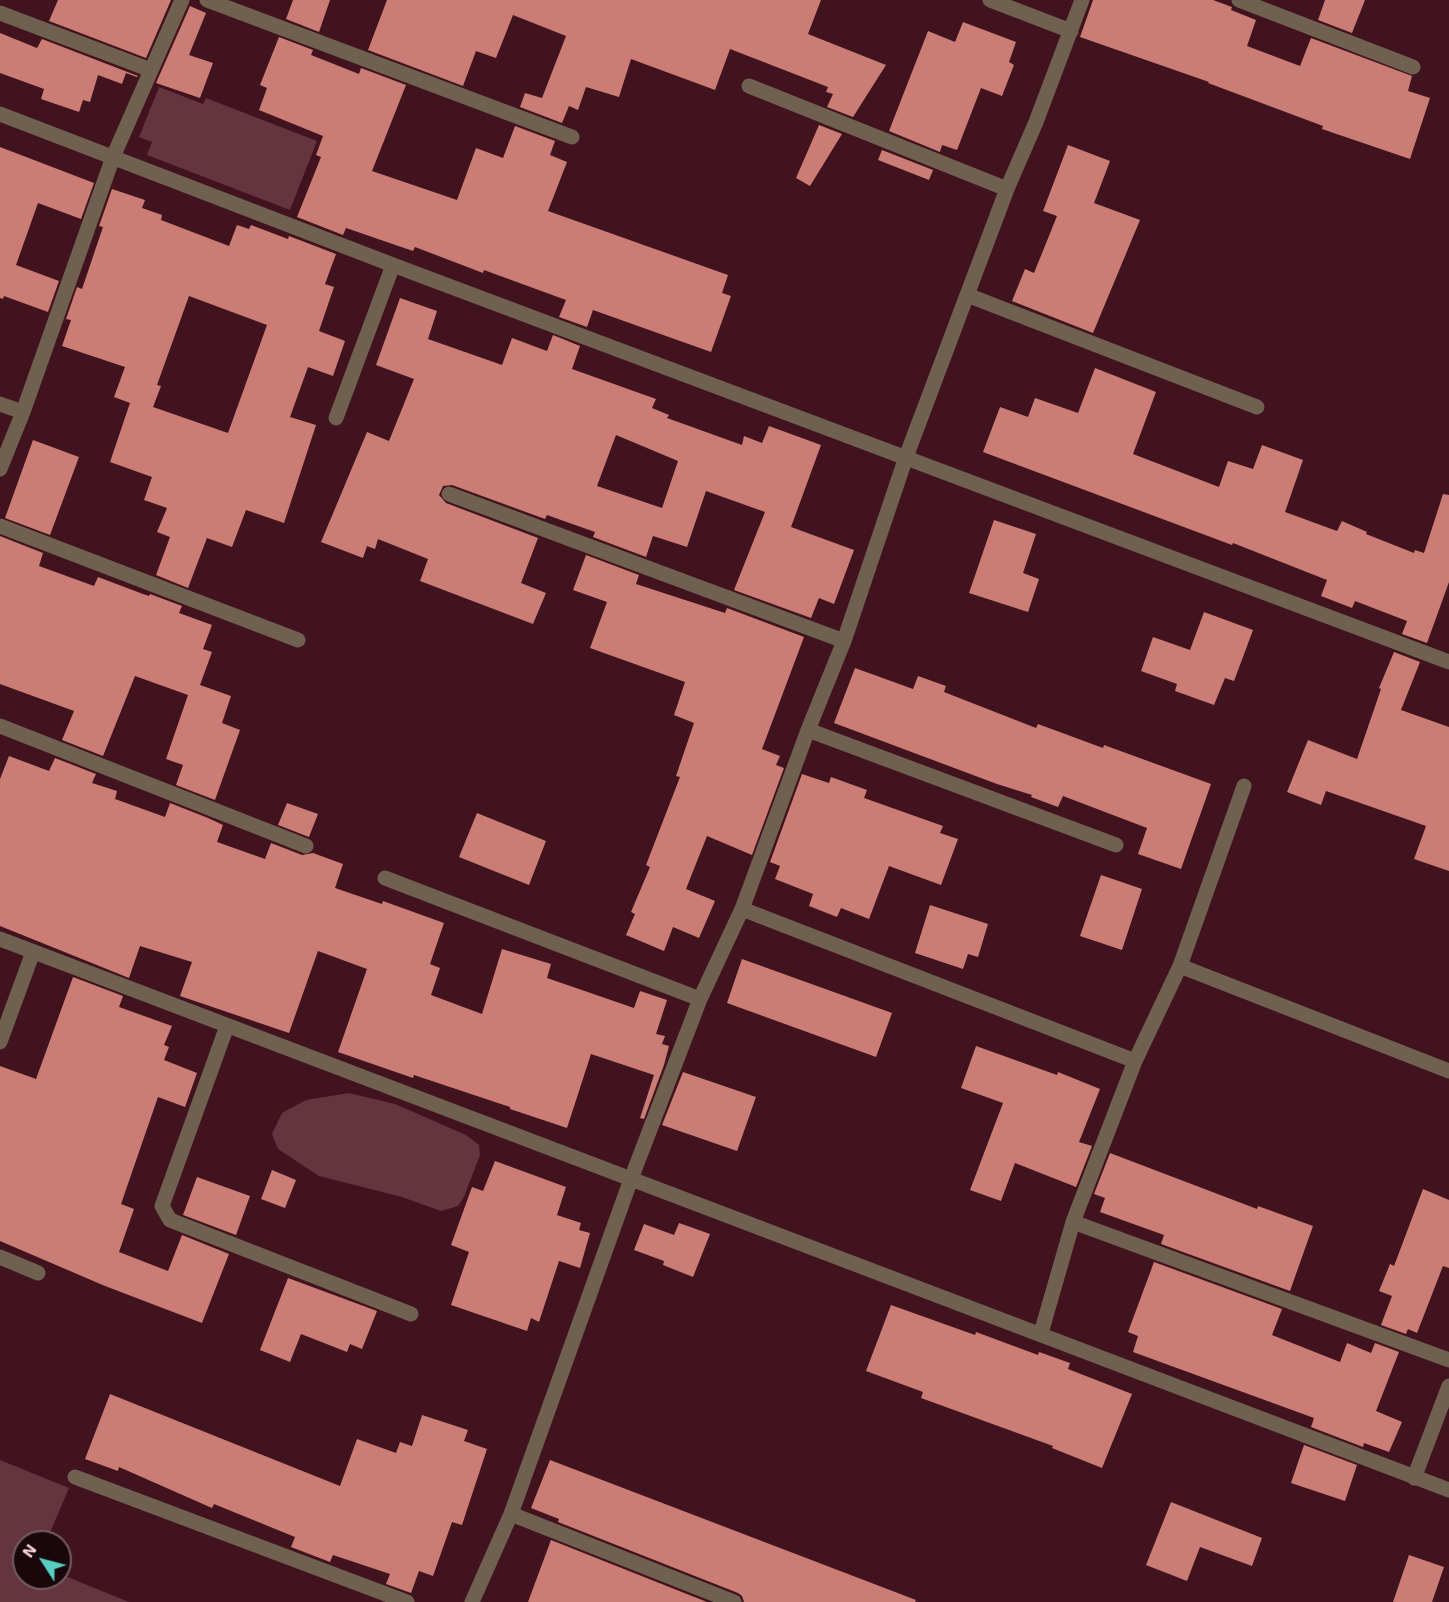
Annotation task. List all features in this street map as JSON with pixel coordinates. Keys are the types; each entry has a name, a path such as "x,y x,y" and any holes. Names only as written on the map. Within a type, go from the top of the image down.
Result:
{"street":[{"path":"0,469 23,412 113,158 182,0"},
{"path":"207,0 572,137"},
{"path":"990,0 1071,31"},
{"path":"472,1602 511,1514 632,1179 700,999 742,909 808,730 844,642 906,457 1007,189 1036,122 1082,0"},
{"path":"1239,0 1413,67"},
{"path":"0,13 151,70"},
{"path":"749,86 1007,189"},
{"path":"0,114 393,265 1449,661"},
{"path":"336,418 393,265"},
{"path":"967,295 1257,407"},
{"path":"0,404 23,412"},
{"path":"449,494 844,642"},
{"path":"0,526 298,640"},
{"path":"0,726 306,846"},
{"path":"808,730 1116,845"},
{"path":"1041,1334 1073,1222 1135,1060 1180,966 1244,786"},
{"path":"385,878 700,999"},
{"path":"742,909 1135,1060"},
{"path":"0,939 1449,1490"},
{"path":"0,1041 33,952"},
{"path":"1180,966 1449,1071"},
{"path":"227,1026 162,1206 170,1220 411,1314"},
{"path":"1073,1222 1449,1360"},
{"path":"0,1257 38,1273"},
{"path":"1414,1478 1449,1386"},
{"path":"75,1477 407,1602"},
{"path":"511,1514 734,1602"}],"shaded area":[{"path":"159,87 203,104 206,98 317,141 290,210 147,155 152,142 139,137"},
{"path":"349,1093 395,1104 466,1135 479,1145 480,1155 464,1197 458,1206 441,1211 402,1197 319,1176 278,1149 272,1134 282,1113 306,1100"},
{"path":"0,1460 69,1488 51,1530 12,1530 12,1590 72,1590 72,1579 129,1602 0,1602"}],"building":[{"path":"58,0 171,0 146,58 49,21"},
{"path":"293,0 330,0 319,32 286,19"},
{"path":"387,0 821,0 808,34 886,65 853,117 827,107 833,94 826,92 828,87 730,49 715,90 631,59 619,97 586,87 578,110 569,106 562,123 520,107 525,93 542,98 566,36 513,15 496,58 476,51 463,86 368,50"},
{"path":"1093,0 1213,0 1256,20 1247,46 1300,66 1311,38 1412,76 1408,91 1430,98 1410,159 1322,129 1323,126 1209,82 1080,37"},
{"path":"1325,0 1365,0 1352,33 1318,20"},
{"path":"190,6 206,13 189,55 213,63 200,98 156,83"},
{"path":"963,22 1016,42 1009,62 1014,65 1002,96 981,88 957,150 942,145 940,152 889,131 928,31 955,42"},
{"path":"0,33 37,48 42,39 138,76 126,73 122,84 98,75 90,102 83,100 79,112 41,99 44,89 0,73"},
{"path":"279,37 313,50 311,55 359,74 361,68 406,85 372,171 457,200 476,148 503,158 515,126 555,141 550,155 567,162 548,211 728,275 722,293 731,296 711,352 593,310 587,327 559,317 566,300 484,270 483,273 415,247 413,251 346,228 343,235 297,217 321,157 316,155 323,136 259,110 267,88 260,85"},
{"path":"819,125 842,134 810,186 796,178"},
{"path":"1068,145 1110,161 1094,203 1140,220 1093,333 1012,301 1025,269 1034,273 1057,216 1043,211"},
{"path":"0,147 94,183 81,219 38,203 16,265 59,281 48,312 4,296 3,299 0,298"},
{"path":"882,150 933,170 929,180 878,160"},
{"path":"112,189 145,200 142,208 162,215 161,220 229,246 237,225 249,229 251,225 288,239 289,236 336,254 325,284 334,287 319,331 345,341 333,376 308,367 290,417 316,425 284,523 246,510 232,547 207,538 188,588 156,575 170,537 157,532 167,508 144,500 152,477 110,462 130,403 114,397 125,367 62,346 71,320 66,319 77,287 82,289 103,227 99,226","holes":["189,296 267,325 228,433 153,407 161,386 157,385"]},
{"path":"400,298 437,311 428,339 502,365 512,338 547,351 553,335 580,346 572,369 656,399 652,408 669,415 667,418 742,445 744,436 762,443 769,426 821,445 791,527 854,550 834,604 819,598 811,618 734,590 765,512 706,491 687,547 653,536 646,557 593,537 595,532 547,515 545,519 452,485 443,486 439,495 446,503 538,538 521,583 546,593 533,624 420,581 428,559 378,539 375,549 367,546 363,558 321,542 367,432 389,441 414,379 376,365","holes":["616,435 678,461 662,508 597,486"]},
{"path":"1095,368 1156,392 1133,454 1219,487 1228,461 1253,469 1262,445 1303,460 1285,512 1337,531 1342,521 1367,532 1366,534 1414,553 1415,550 1424,553 1443,494 1449,495 1449,582 1427,643 1402,634 1407,621 1355,601 1352,608 1321,596 1327,580 1233,543 1232,545 983,452 1000,407 1028,417 1035,398 1078,413"},
{"path":"33,440 79,457 50,535 5,518"},
{"path":"994,520 1036,534 1023,573 1039,579 1028,612 969,593"},
{"path":"0,536 43,553 39,566 94,586 98,577 149,596 150,594 182,606 179,613 212,625 203,649 212,652 200,685 231,696 222,723 240,730 215,800 176,785 183,765 166,759 188,695 135,676 103,756 62,740 74,711 0,684"},
{"path":"586,555 639,575 636,584 725,613 727,608 804,637 762,749 780,756 776,765 784,768 752,855 707,836 686,889 715,901 699,938 673,927 664,951 626,935 635,914 631,912 650,867 646,865 680,777 676,776 694,723 674,715 685,682 590,648 607,602 573,590"},
{"path":"1204,612 1253,630 1234,681 1225,678 1214,705 1175,691 1177,684 1141,671 1153,637 1190,650"},
{"path":"1394,652 1420,662 1401,710 1449,727 1449,871 1414,859 1426,826 1326,791 1321,805 1287,792 1308,740 1357,759 1381,689 1379,688"},
{"path":"855,668 913,689 918,676 946,686 944,692 1036,728 1038,724 1103,748 1104,745 1211,784 1181,869 1138,854 1147,828 1063,796 1058,807 1031,797 1032,795 834,723"},
{"path":"9,756 49,771 55,758 96,774 92,783 117,791 115,799 165,817 170,803 208,818 223,825 217,842 265,859 271,843 302,855 313,853 343,864 335,888 382,904 383,901 444,923 430,964 440,968 431,995 482,1014 502,949 551,964 547,978 634,1008 640,991 667,1000 656,1034 665,1036 662,1044 669,1046 644,1119 640,1118 654,1075 591,1054 567,1128 414,1075 413,1078 338,1052 367,969 318,951 289,1033 180,996 192,962 140,946 129,978 0,926 0,779"},
{"path":"802,774 829,783 831,777 867,790 864,798 943,826 940,833 958,839 941,885 889,866 869,919 841,908 837,917 809,906 813,894 775,879 780,866 770,862"},
{"path":"287,803 318,814 309,837 278,825"},
{"path":"477,813 546,841 529,885 459,857"},
{"path":"1101,875 1142,889 1122,950 1080,936"},
{"path":"930,905 988,924 978,957 968,954 963,969 915,953"},
{"path":"742,959 892,1013 876,1057 727,1003"},
{"path":"73,977 123,996 119,1007 172,1026 164,1045 169,1047 164,1060 197,1073 185,1107 158,1097 121,1204 134,1209 119,1252 168,1271 182,1235 229,1254 202,1323 105,1286 0,1241 0,1066 36,1079"},
{"path":"976,1046 1057,1075 1058,1072 1100,1089 1079,1142 1092,1146 1076,1187 1015,1163 1001,1201 970,1190 1003,1103 961,1088"},
{"path":"683,1072 756,1097 737,1151 662,1125"},
{"path":"1110,1153 1257,1209 1258,1206 1313,1226 1290,1291 1161,1244 1164,1235 1100,1212 1105,1198 1094,1194"},
{"path":"495,1161 566,1187 557,1215 581,1223 579,1230 590,1233 580,1268 559,1261 539,1322 531,1318 527,1331 451,1305 469,1252 451,1245 472,1187 483,1191"},
{"path":"272,1170 296,1180 285,1208 261,1199"},
{"path":"197,1177 250,1196 236,1235 183,1215"},
{"path":"1423,1189 1449,1200 1449,1268 1443,1266 1417,1333 1408,1329 1406,1334 1381,1325 1392,1296 1379,1291 1390,1264 1394,1266"},
{"path":"679,1223 710,1234 693,1277 663,1265 664,1261 634,1250 644,1224 674,1235"},
{"path":"1154,1262 1282,1309 1272,1335 1340,1362 1347,1343 1371,1353 1375,1343 1399,1352 1376,1411 1402,1422 1389,1452 1364,1443 1363,1447 1311,1427 1314,1418 1133,1352 1138,1336 1128,1332"},
{"path":"288,1278 377,1311 362,1349 350,1344 347,1352 301,1334 290,1362 260,1350"},
{"path":"891,1305 975,1335 976,1332 1038,1355 1039,1352 1070,1363 1068,1369 1132,1394 1102,1468 1052,1448 1053,1446 921,1398 923,1392 866,1371"},
{"path":"110,1394 340,1486 357,1439 396,1453 400,1442 412,1446 422,1415 468,1430 464,1441 487,1449 462,1525 452,1522 433,1576 419,1571 411,1593 386,1584 390,1574 333,1555 330,1562 291,1547 295,1537 214,1504 212,1508 119,1467 118,1471 85,1459"},
{"path":"1304,1445 1357,1465 1345,1501 1291,1483"},
{"path":"550,1460 916,1600 915,1602 744,1602 738,1593 558,1522 559,1519 531,1508"},
{"path":"1171,1502 1262,1538 1252,1566 1200,1547 1187,1581 1146,1565"},
{"path":"551,1540 707,1602 528,1602"},
{"path":"1409,1555 1444,1567 1432,1602 1393,1602"}]}
